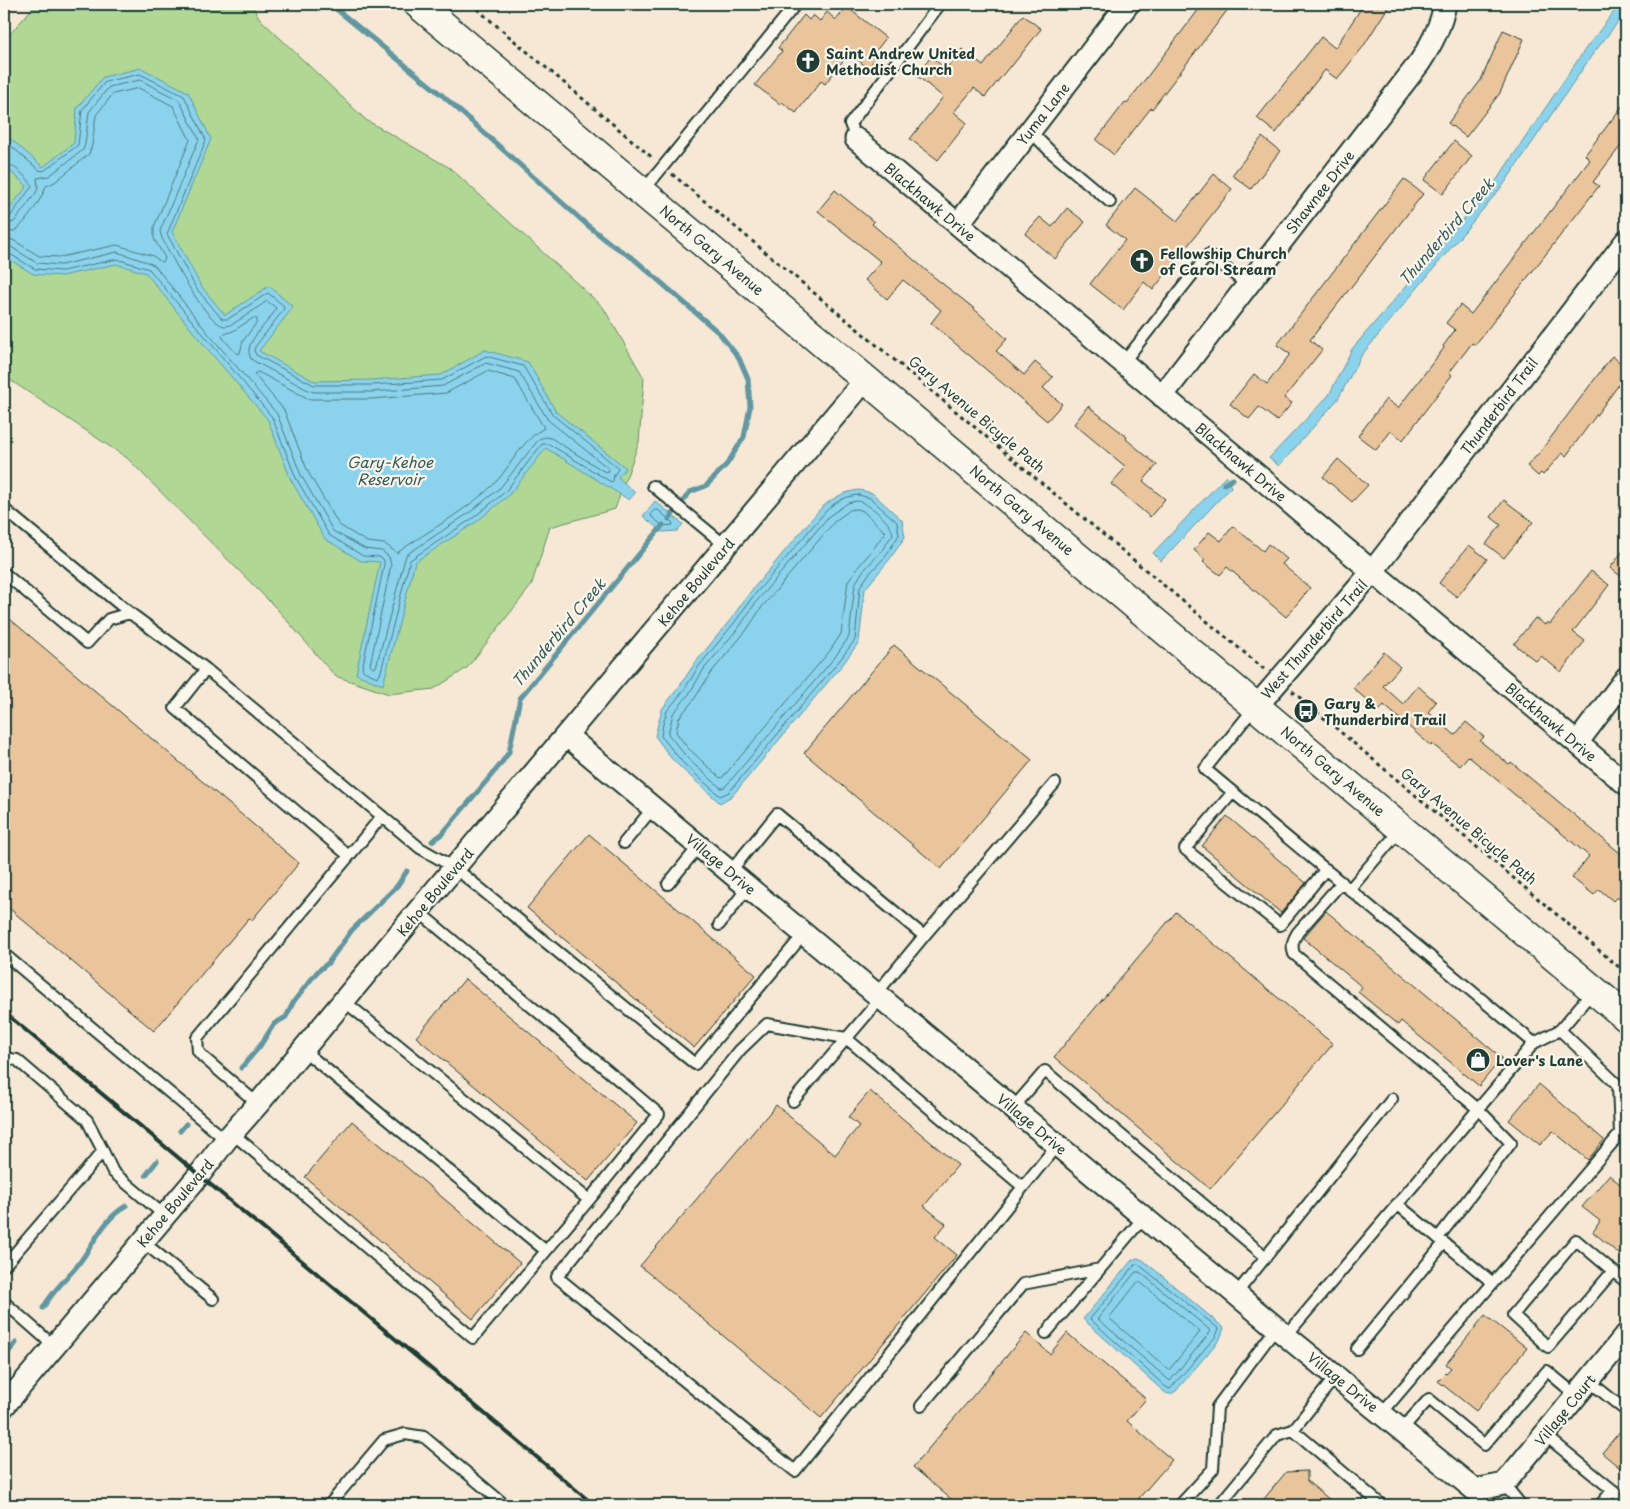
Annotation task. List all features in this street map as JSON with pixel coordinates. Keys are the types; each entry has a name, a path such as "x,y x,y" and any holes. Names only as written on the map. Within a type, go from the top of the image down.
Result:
{"street":[{"name":"North Gary Avenue","path":"418,4 1626,1017"},
{"name":"Yuma Lane","path":"958,224 1128,4"},
{"name":"Shawnee Drive","path":"1162,396 1420,62 1433,42 1443,16 1445,4"},
{"name":"Blackhawk Drive","path":"856,139 1626,784"},
{"name":"Thunderbird Trail","path":"1372,572 1626,241"},
{"name":"Kehoe Boulevard","path":"4,1406 866,379"},
{"name":"West Thunderbird Trail","path":"1256,706 1372,572"},
{"path":"1577,743 1626,678"},
{"name":"Village Drive","path":"567,736 1281,1332 1474,1490 1504,1484"},
{"name":"Village Court","path":"1504,1484 1626,1335"}],"lane":[{"path":"642,192 796,4"},
{"path":"856,139 850,124 940,4"},
{"path":"1030,131 1052,153 1110,202"},
{"path":"1124,363 1208,256 1248,285"},
{"path":"653,486 726,546"},
{"path":"4,508 130,613 206,669 420,848 455,868 695,1064 804,934"},
{"path":"4,573 87,643 109,619 130,613"},
{"path":"206,669 175,708 349,856"},
{"path":"1256,706 1206,769 1534,1043"},
{"path":"793,1101 846,1038 924,936 1055,783"},
{"path":"1233,792 1185,848 1280,925 1326,869"},
{"path":"624,843 653,808"},
{"path":"730,872 776,814 924,936"},
{"path":"258,1104 203,1058 198,1051 197,1038 382,816"},
{"path":"1350,889 1401,828"},
{"path":"668,884 699,846"},
{"path":"1342,882 1298,932 1293,940 1294,954 1478,1109 1512,1143 1441,1240 1357,1349"},
{"path":"720,925 748,887"},
{"path":"4,954 229,1136 473,1338 589,1200 658,1114 418,911"},
{"path":"1180,1505 1212,1469 1217,1408 1281,1332 1397,1204 1534,1043 1560,1030 1593,990"},
{"path":"344,1001 589,1200"},
{"path":"1023,1187 846,1038 766,1024 740,1050 557,1278 795,1472 1057,1145"},
{"path":"1381,1414 1620,1134 1618,1085 1560,1030"},
{"path":"303,1050 546,1251"},
{"path":"4,1058 17,1060 87,1120 113,1172 164,1215"},
{"path":"1012,1108 1045,1071 1266,1256"},
{"path":"1236,1294 1392,1098"},
{"path":"4,1266 103,1151"},
{"path":"1397,1204 1493,1283"},
{"path":"1046,1332 1144,1217"},
{"path":"1613,1271 1548,1347 1513,1315 1576,1240 1613,1271 1626,1282"},
{"path":"142,1241 213,1299"},
{"path":"921,1406 1023,1284 1100,1269"},
{"path":"4,1302 54,1346"},
{"path":"1402,1430 1428,1399 1484,1445 1547,1371 1625,1410"},
{"path":"1219,1505 1277,1435 1292,1430 1336,1376"},
{"path":"1292,1430 1382,1505"},
{"path":"329,1505 384,1440 405,1434 424,1437 504,1505"},
{"path":"1545,1435 1626,1501"},
{"path":"1504,1484 1521,1505"},
{"path":"1600,1505 1613,1490"}],"path":[{"path":"471,4 646,151"},
{"name":"Gary Avenue Bicycle Path","path":"681,181 1259,664"},
{"name":"Gary Avenue Bicycle Path","path":"1296,695 1626,973"}],"green space":[{"path":"36,4 251,4 260,19 366,120 450,168 603,307 644,378 639,442 615,509 550,527 531,586 467,668 434,689 389,694 335,676 277,609 127,458 4,376 4,41"}],"water":[{"path":"1620,4 1626,4 1626,12 1592,55 1504,184 1361,356 1338,399 1279,466 1269,458 1329,395 1352,349 1496,181 1586,48"},
{"name":"Gary-Kehoe Reservoir","path":"141,68 188,92 211,139 172,232 201,286 225,315 269,286 293,307 259,351 314,381 372,380 441,375 485,350 528,362 556,412 626,468 618,477 635,493 629,500 546,448 509,495 476,522 415,562 383,685 356,674 380,562 361,561 325,539 291,480 268,420 146,273 116,264 62,276 33,274 4,256 4,216 27,186 4,166 4,133 43,167 74,143 77,108 103,77"},
{"path":"1226,476 1231,487 1161,561 1153,553"},
{"path":"859,490 872,493 902,520 905,537 865,589 859,642 843,664 732,796 720,803 671,758 655,736 662,709 747,596 821,508 838,496"},
{"path":"655,501 683,524 678,531 662,532 643,516"},
{"path":"1138,1258 1143,1260 1224,1328 1220,1339 1176,1391 1171,1394 1163,1391 1083,1319 1132,1260"}],"building":[{"path":"1203,4 1232,4 1152,109 1114,155 1096,140"},
{"path":"1364,4 1390,4 1363,47 1337,79 1325,70 1276,133 1257,118 1321,37 1335,48"},
{"name":"Saint Andrew United Methodist Church","path":"847,7 886,38 875,52 878,55 868,68 849,53 825,84 821,81 796,113 782,102 780,104 755,85 782,51 778,48 804,15 809,20 813,15 820,21 827,12 836,20"},
{"path":"1023,15 1041,29 985,97 974,88 954,112 967,123 938,160 910,139 943,97 916,75 931,57 946,69 962,49 983,66"},
{"path":"1503,30 1524,39 1500,93 1466,137 1448,123 1481,80"},
{"path":"1626,101 1626,139 1593,182 1599,186 1475,345 1472,343 1449,373 1452,375 1403,440 1391,431 1376,450 1358,436 1386,399 1398,408 1444,348 1443,346 1455,330 1446,323 1460,305 1471,314 1590,160 1585,155"},
{"path":"1262,137 1280,151 1251,189 1232,175"},
{"path":"1454,141 1472,156 1443,194 1424,180"},
{"name":"Fellowship Church of Carol Stream","path":"1214,174 1232,189 1153,290 1144,282 1123,310 1090,284 1125,240 1106,225 1135,188 1177,221"},
{"path":"1404,179 1423,194 1310,340 1322,350 1284,398 1292,403 1277,421 1259,407 1249,419 1230,404 1254,374 1267,384 1290,354 1277,345"},
{"path":"835,190 1007,339 996,351 1024,375 1035,362 1053,377 1043,388 1062,404 1047,421 931,323 941,310 903,280 887,299 865,280 881,262 818,211"},
{"path":"1067,208 1085,222 1055,259 1025,234 1040,217 1052,227"},
{"path":"1612,356 1626,367 1626,375 1566,456 1562,453 1543,475 1541,473 1538,476 1527,466 1540,452"},
{"path":"1088,406 1127,437 1126,439 1157,465 1143,481 1165,499 1150,517 1111,484 1126,467 1074,424"},
{"path":"1338,459 1368,485 1352,502 1323,477"},
{"path":"1504,500 1533,522 1504,558 1486,544 1501,525 1491,517"},
{"path":"1233,526 1263,551 1268,544 1287,559 1282,564 1310,588 1286,617 1227,567 1220,575 1203,562 1205,560 1194,550 1209,532 1221,541"},
{"path":"1469,545 1487,559 1457,597 1439,583"},
{"path":"1626,547 1626,580 1610,568"},
{"path":"1591,571 1609,585 1573,632 1585,641 1561,672 1541,656 1536,661 1514,644 1535,618 1545,625 1547,622 1550,624"},
{"path":"4,614 299,863 252,920 249,918 154,1031 4,904"},
{"path":"894,645 1032,760 941,869 804,753"},
{"path":"1384,652 1400,667 1383,686 1403,704 1418,686 1436,702 1428,712 1455,735 1466,722 1484,737 1480,741 1509,764 1511,762 1626,858 1626,890 1619,899 1617,897 1613,901 1599,889 1594,895 1572,878 1589,856 1468,756 1460,766 1432,744 1431,746 1384,705 1379,711 1353,688"},
{"path":"1227,816 1306,883 1281,913 1202,846"},
{"path":"589,834 756,975 694,1048 527,908"},
{"path":"1326,911 1502,1058 1479,1086 1401,1021 1398,1025 1358,992 1362,987 1303,938"},
{"path":"1176,912 1333,1044 1210,1189 1054,1057"},
{"path":"465,979 637,1123 588,1181 416,1037"},
{"path":"1539,1084 1604,1140 1588,1160 1553,1131 1540,1145 1509,1120"},
{"path":"870,1091 958,1165 924,1206 946,1224 935,1237 957,1255 821,1418 640,1266 776,1105 835,1155 859,1126 848,1117"},
{"path":"352,1121 520,1263 473,1319 305,1177"},
{"path":"1609,1175 1626,1189 1626,1260 1593,1232 1600,1221 1582,1207"},
{"path":"1485,1315 1527,1348 1476,1411 1438,1381 1451,1368 1446,1364"},
{"path":"1026,1333 1050,1354 1067,1333 1146,1399 1127,1421 1172,1460 1133,1505 958,1505 913,1467"},
{"path":"1626,1424 1626,1473 1602,1453"},
{"path":"1307,1471 1307,1481 1336,1505 1259,1505 1286,1472"}],"waterway":[{"path":"330,4 443,96 586,224 634,259 719,333 739,358 748,379 750,407 744,437 727,464 706,486 690,492 669,519"},
{"name":"Thunderbird Creek","path":"1224,484 1233,479"},
{"name":"Thunderbird Creek","path":"432,841 442,834 509,752 520,698 663,525"},
{"name":"Thunderbird Creek","path":"241,1068 260,1046 274,1024 286,1017 294,1001 317,972 328,963 352,930 397,886 407,871"},
{"name":"Thunderbird Creek","path":"180,1131 186,1124"},
{"name":"Thunderbird Creek","path":"146,1175 157,1161"},
{"name":"Thunderbird Creek","path":"43,1308 83,1258 105,1225 118,1211 126,1206"},
{"name":"Thunderbird Creek","path":"4,1357 16,1343"}],"railway":[{"path":"4,1012 594,1505"}],"place":[{"name":"Saint Andrew United Methodist Church","path":"808,61"},
{"name":"Fellowship Church of Carol Stream","path":"1142,261"},
{"name":"Gary & Thunderbird Trail","path":"1306,711"},
{"name":"Lover's Lane","path":"1478,1060"}]}
